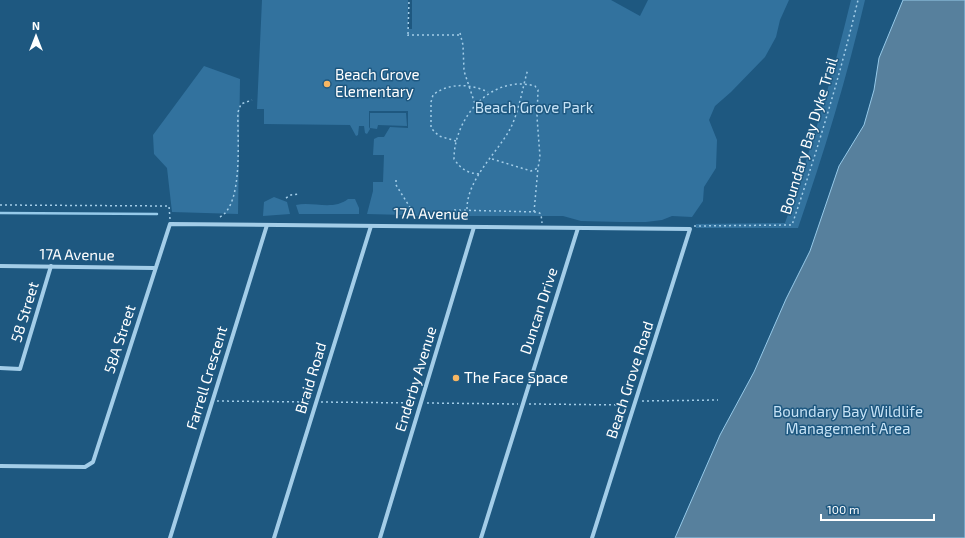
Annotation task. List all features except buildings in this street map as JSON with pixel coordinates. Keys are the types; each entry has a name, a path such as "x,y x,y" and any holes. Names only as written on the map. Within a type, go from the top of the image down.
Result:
{"street":[{"name":"17A Avenue","path":"170,224 690,228"},
{"name":"58A Street","path":"0,466 85,467 93,462 154,268 170,224"},
{"name":"Farrell Crescent","path":"170,538 268,224"},
{"name":"Braid Road","path":"274,538 371,226"},
{"name":"Enderby Avenue","path":"380,538 474,226"},
{"name":"Duncan Drive","path":"480,538 578,228"},
{"name":"Beach Grove Road","path":"592,538 690,228"},
{"name":"17A Avenue","path":"0,266 154,268"},
{"name":"58 Street","path":"0,368 20,369 51,266"}],"path":[{"path":"409,0 408,36 461,34 464,71 475,104"},
{"name":"Boundary Bay Dyke Trail","path":"690,228 694,226 792,225 847,47 858,0"},
{"path":"467,210 467,202 480,174 511,127 528,69"},
{"path":"456,141 439,136 433,131 430,124 430,102 433,95 442,90 459,85 488,92 523,84 535,86 538,90 537,117 540,157 534,212"},
{"path":"480,174 468,172 454,159 456,141 475,104 488,92"},
{"path":"220,217 227,212 230,207 236,183 238,112 241,104 252,100"},
{"path":"490,158 531,171 538,168"},
{"path":"396,180 396,185 411,210"},
{"path":"286,198 291,194 299,194"},
{"path":"0,205 169,206 170,224"},
{"path":"454,226 454,210 467,210 534,212 541,214 542,228"},
{"path":"213,401 634,405 640,401 718,400"}],"green space":[{"name":"Beach Grove Park","path":"262,0 408,0 408,29 412,29 412,0 611,0 640,16 648,0 789,0 780,20 776,37 765,57 715,106 709,120 717,140 716,168 704,187 703,201 692,217 672,216 662,220 646,222 622,222 581,221 563,216 415,216 412,206 406,215 367,214 373,191 373,182 383,182 384,155 373,155 374,139 384,137 390,127 408,128 408,111 369,111 370,129 367,134 365,133 364,126 359,126 358,135 356,136 350,125 264,124 264,109 257,109"},
{"path":"851,0 865,0 851,58 817,172 798,228 696,228 696,224 785,223 821,112"},
{"path":"204,66 240,79 238,214 172,212 167,168 154,154 153,135"},
{"path":"370,113 406,113 407,126 378,125 377,129 370,128"},
{"path":"274,197 287,202 290,214 263,216 264,202"},
{"path":"348,199 355,199 359,208 359,214 299,214 296,205 329,205 342,203"}],"shaded area":[{"name":"Boundary Bay Wildlife Management Area","path":"903,0 965,0 965,538 675,538 720,435 754,372 786,299 810,251 839,166 864,125 874,90 879,58"}],"waterway":[{"path":"0,213 157,214"}],"place":[{"name":"Beach Grove Elementary","path":"327,84"},
{"name":"The Face Space","path":"456,378"}]}
